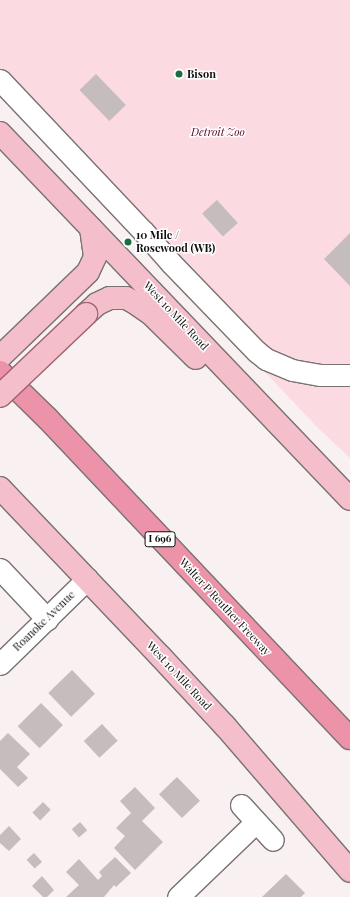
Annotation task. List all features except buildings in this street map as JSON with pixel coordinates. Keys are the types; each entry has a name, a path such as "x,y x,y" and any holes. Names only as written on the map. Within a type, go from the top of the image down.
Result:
{"highway":[{"name":"Walter P Reuther Freeway","path":"0,372 48,419 350,738"}],"main road":[{"name":"West 10 Mile Road","path":"0,133 350,499"},
{"path":"0,357 84,277 92,265 95,257 95,248 91,228"},
{"path":"0,396 98,304 110,298 126,298 150,313 210,372 278,424"},
{"name":"West 10 Mile Road","path":"0,488 225,726 350,871"}],"street":[{"path":"0,80 143,231 176,269 256,351 266,359 292,370 321,375 350,375"},
{"path":"0,569 47,619"},
{"name":"Roanoke Avenue","path":"0,664 87,579"},
{"path":"241,805 273,840"},
{"path":"178,897 256,822"}],"green space":[{"name":"Detroit Zoo","path":"0,0 350,0 350,458 317,427 0,93"}],"place":[{"name":"Bison","path":"179,74"},
{"name":"10 Mile / Rosewood (WB)","path":"128,242"}]}
